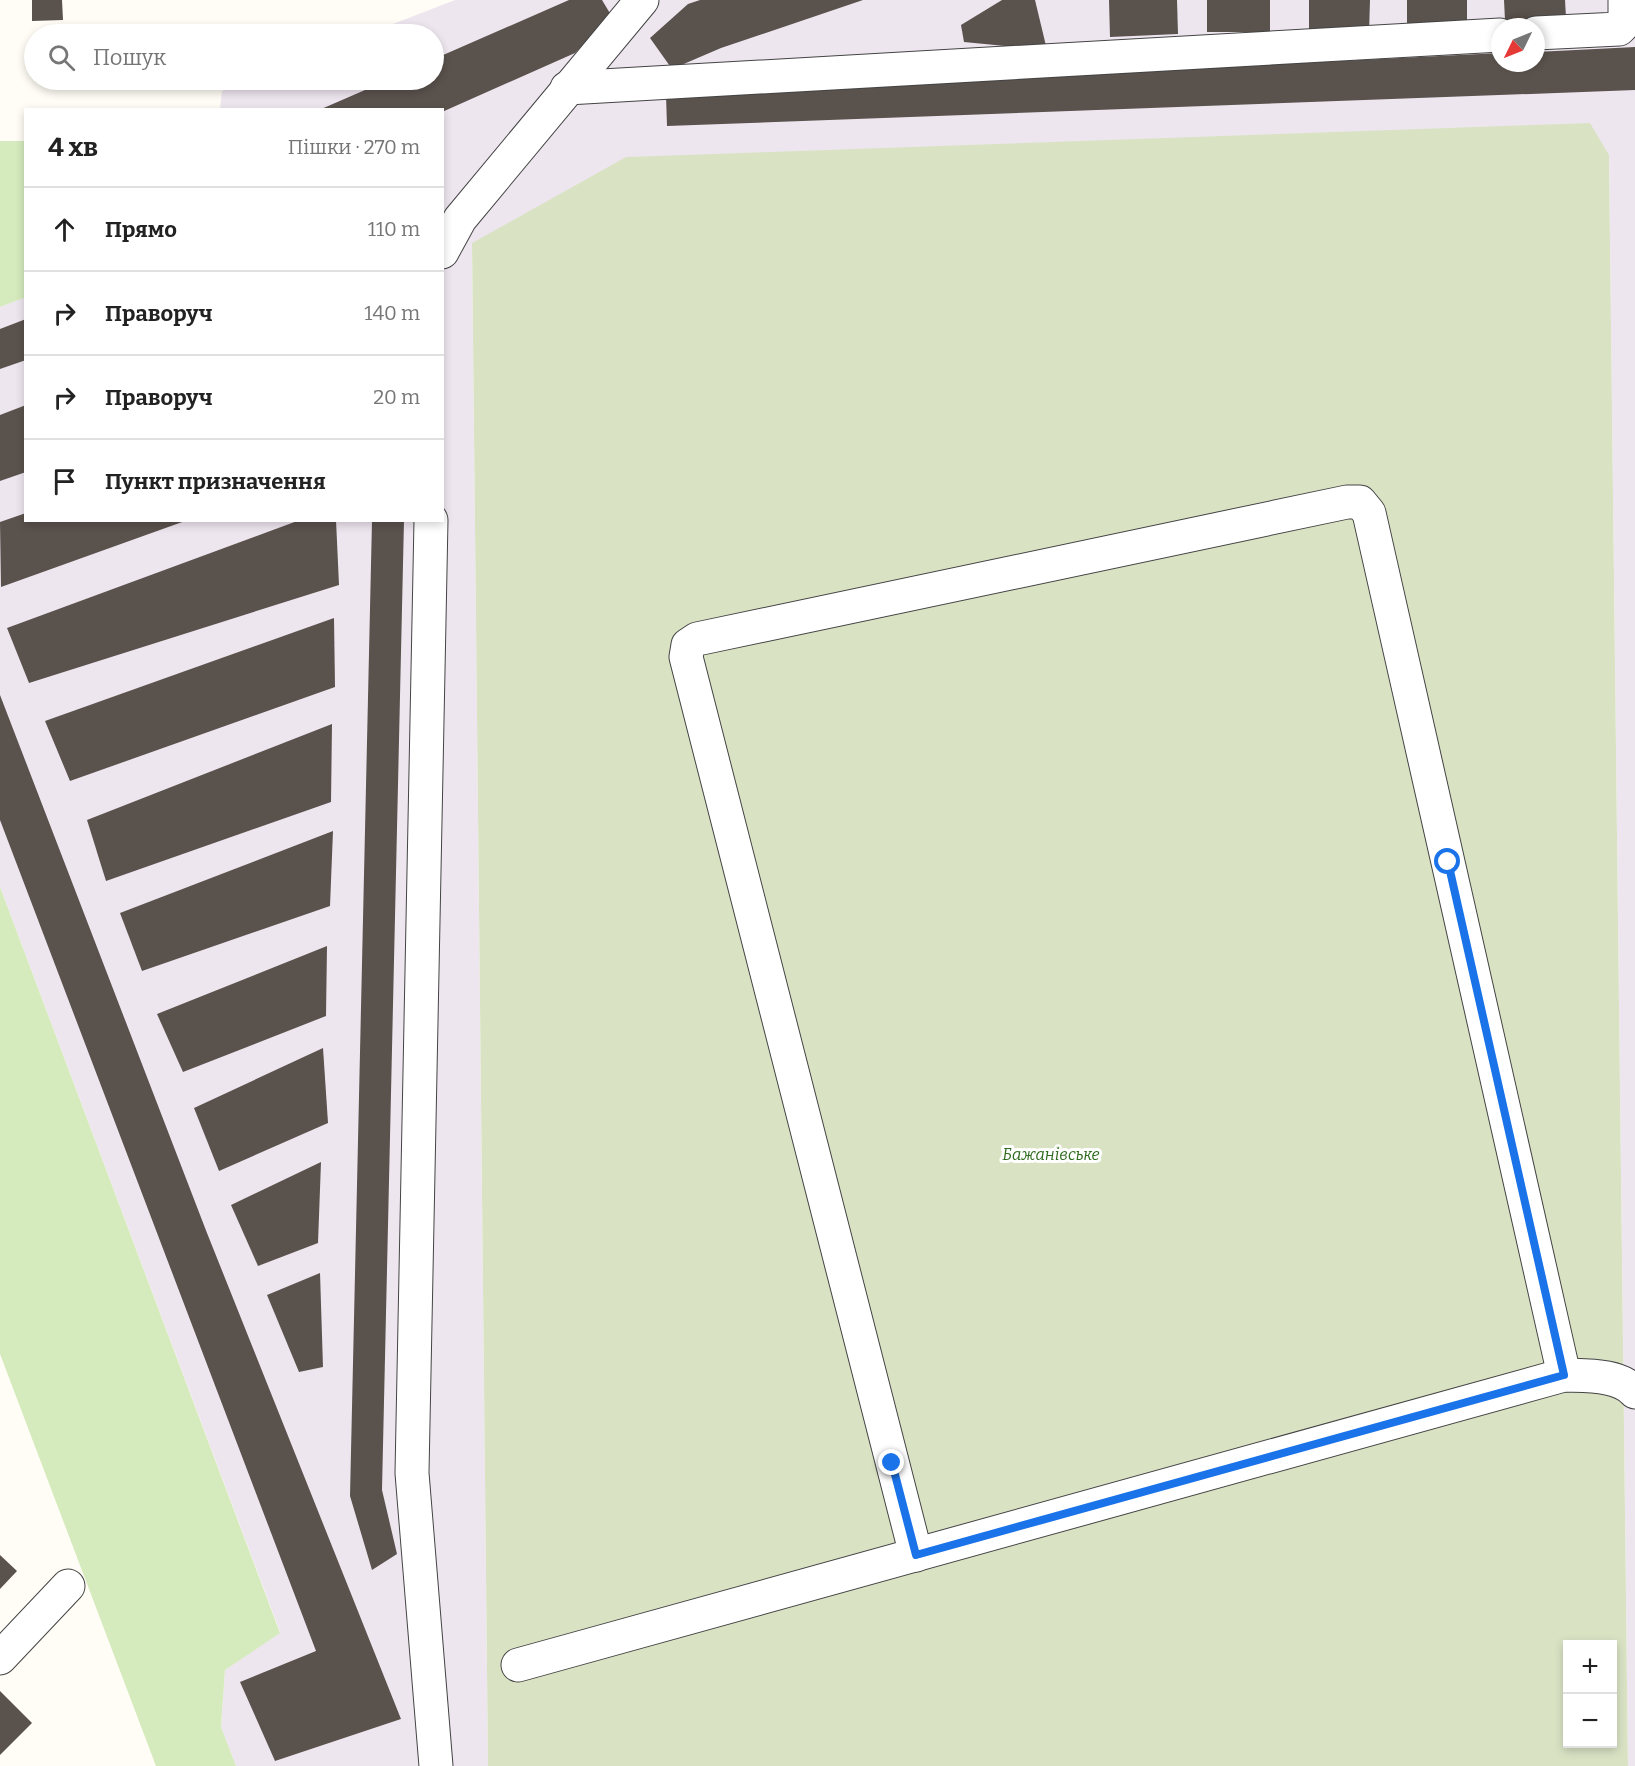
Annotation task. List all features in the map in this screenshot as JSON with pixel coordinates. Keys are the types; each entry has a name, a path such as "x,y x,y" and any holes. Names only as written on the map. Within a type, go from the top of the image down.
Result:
{"street":[{"path":"444,248 460,219 642,0"},
{"path":"1545,33 1619,29 1625,23 1624,0"},
{"path":"567,88 1491,37"},
{"path":"916,1555 686,657 688,645 698,639 1347,502 1360,502 1369,513 1564,1375"},
{"path":"431,522 412,1473 436,1766"},
{"path":"518,1665 1564,1375 1607,1378 1630,1386 1635,1392"},
{"path":"0,1658 68,1586"}],"shaded area":[{"path":"455,0 1635,0 1635,1766 1628,1766 1609,155 472,243 488,1766 236,1766 221,1727 225,1670 280,1632 0,887 0,307 24,297 24,522 444,522 444,108 220,108 222,91 225,90 444,90 444,24 393,24"}],"green space":[{"name":"Бажанівське","path":"1590,123 1609,155 1628,1766 488,1766 472,243 626,157"},
{"path":"0,141 24,141 24,298 0,307"},
{"path":"0,887 280,1633 225,1670 221,1727 236,1766 156,1766 0,1354"}],"building":[{"path":"32,0 62,0 63,20 32,21"},
{"path":"569,0 602,0 611,15 575,53 444,111 444,108 324,108 365,90 444,90 444,55"},
{"path":"700,0 863,0 721,48 672,69 650,38 688,4"},
{"path":"1002,0 1035,0 1047,50 964,42 961,25"},
{"path":"1109,0 1177,0 1178,34 1110,37"},
{"path":"1207,0 1270,0 1270,32 1207,32"},
{"path":"1309,0 1370,0 1369,34 1309,34"},
{"path":"1407,0 1467,0 1467,31 1407,29"},
{"path":"1504,0 1565,0 1566,18 1505,18"},
{"path":"1635,47 1635,90 667,126 666,95 1491,53 1491,72 1545,72 1545,52"},
{"path":"24,320 24,361 0,369 0,329"},
{"path":"24,406 24,473 0,481 0,415"},
{"path":"24,514 24,522 182,522 1,587 0,522"},
{"path":"295,522 336,522 339,585 29,683 7,628"},
{"path":"372,522 404,522 382,1490 397,1554 372,1570 350,1496"},
{"path":"334,618 335,687 70,781 45,721"},
{"path":"0,695 207,1233 401,1719 275,1761 240,1682 316,1651 0,820"},
{"path":"332,724 331,802 106,881 87,820"},
{"path":"333,831 330,906 142,971 120,913"},
{"path":"327,946 326,1016 183,1072 157,1014"},
{"path":"323,1048 328,1123 219,1171 194,1108"},
{"path":"321,1162 318,1243 258,1266 231,1205"},
{"path":"320,1273 323,1367 299,1372 267,1295"},
{"path":"0,1555 17,1571 0,1589"},
{"path":"0,1691 32,1723 0,1755"}],"route":[{"path":"892,1463 916,1555 1564,1375 1448,862"}]}
